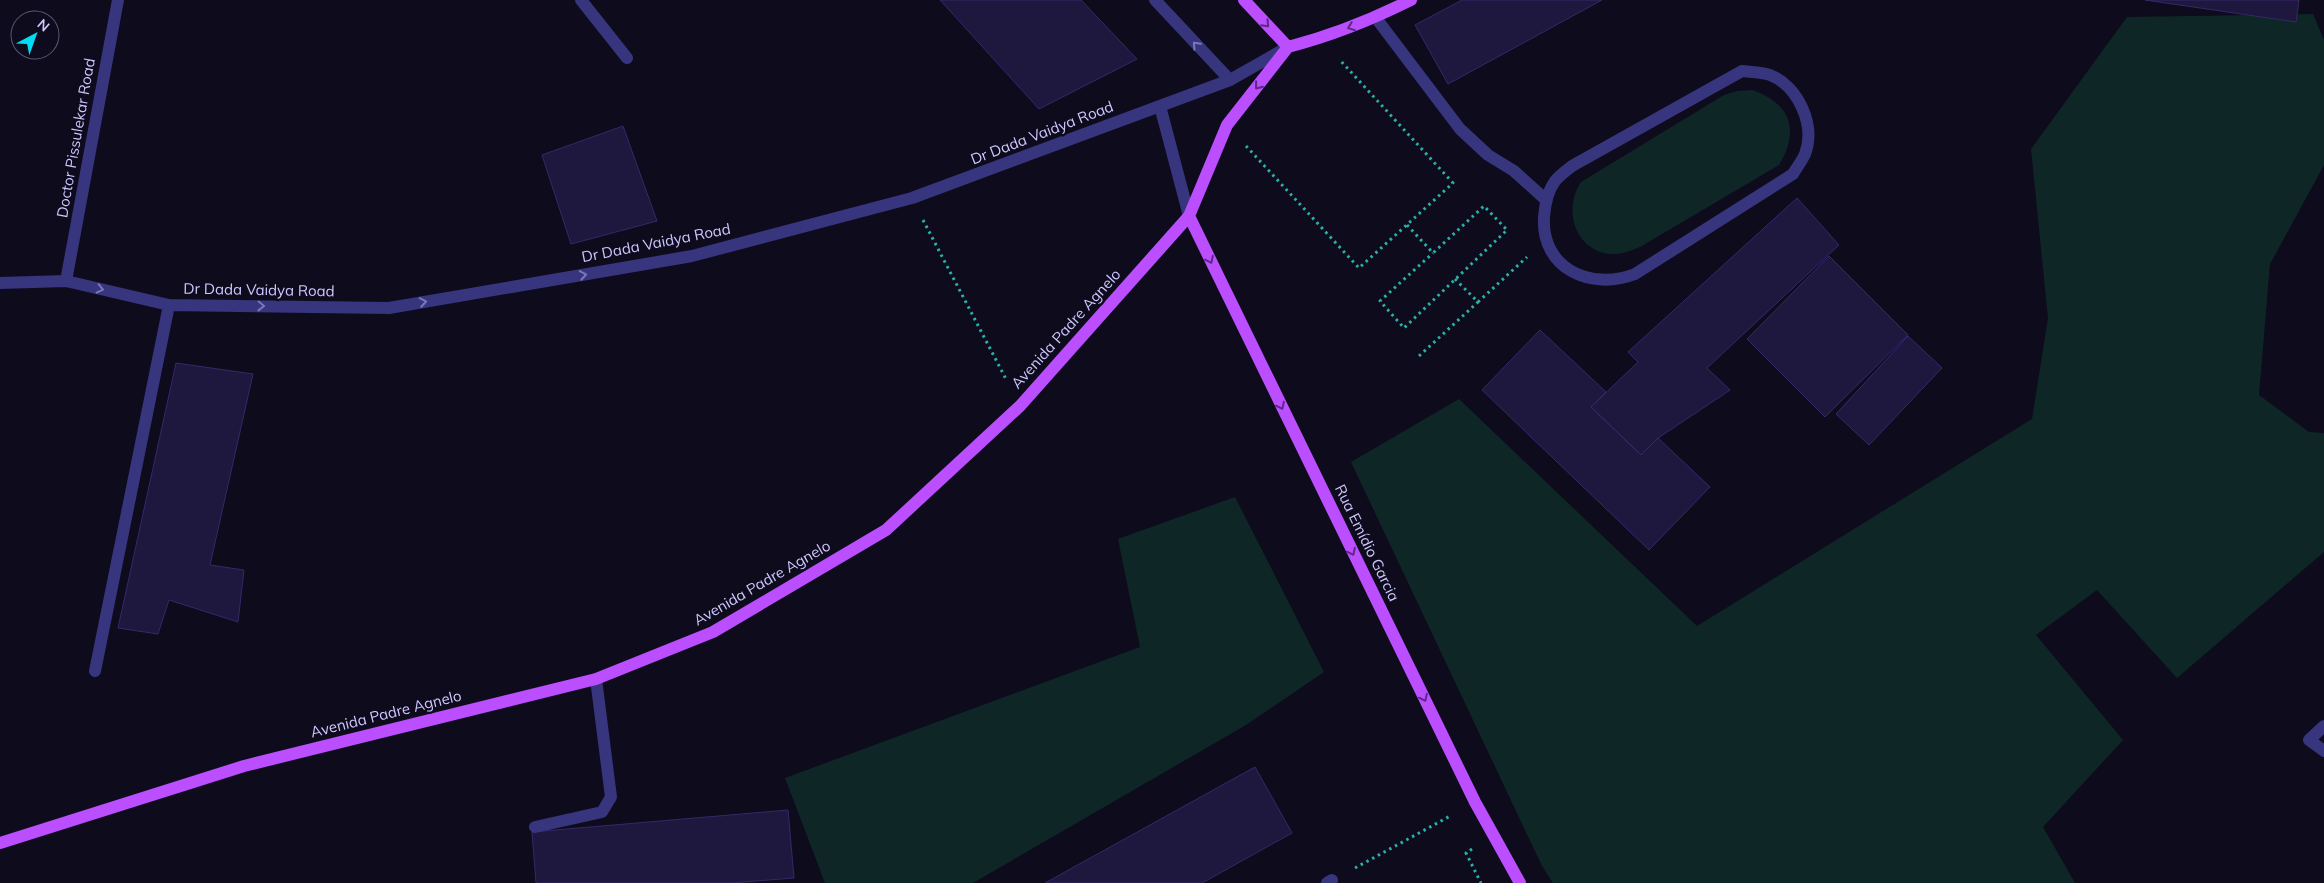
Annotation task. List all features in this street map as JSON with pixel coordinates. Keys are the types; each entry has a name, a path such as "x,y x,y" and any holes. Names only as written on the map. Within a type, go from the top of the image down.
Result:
{"main road":[{"path":"1244,0 1288,47"},
{"path":"1189,216 1228,125 1288,47 1320,39 1376,18 1411,0"},
{"name":"Avenida Padre Agnelo","path":"0,843 244,766 596,679 713,632 886,530 1020,406 1189,216"},
{"name":"Rua Emídio Garcia","path":"1189,216 1475,802 1520,883"}],"street":[{"name":"Doctor Pissulekar Road","path":"66,281 118,0"},
{"path":"581,0 627,58"},
{"path":"1155,0 1230,80"},
{"path":"1376,18 1460,129 1488,155 1514,171 1545,199 1544,229 1551,250 1564,266 1583,277 1598,281 1619,280 1635,274 1793,174 1806,152 1808,124 1798,98 1788,87 1769,75 1742,71 1572,166 1555,181 1545,199"},
{"name":"Dr Dada Vaidya Road","path":"0,283 66,281 169,305 389,308 692,256 912,198 1230,80 1288,47"},
{"name":"Rua Emídio Garcia","path":"1160,106 1189,216"},
{"path":"95,670 169,305"},
{"path":"535,827 602,812 611,797 596,679"},
{"path":"2324,726 2309,740 2324,752"}],"path":[{"path":"1228,125 1359,268 1454,183 1320,39"},
{"path":"912,198 1020,406"},
{"path":"1484,206 1506,230 1404,328 1380,301 1433,253 1484,206"},
{"path":"1407,225 1433,253"},
{"path":"1419,356 1528,257"},
{"path":"1455,279 1478,302"},
{"path":"1330,881 1475,802"}],"green space":[{"path":"2313,14 2324,40 2324,165 2270,264 2259,395 2309,432 2324,433 2324,552 2177,678 2097,590 2036,635 2123,740 2043,827 2075,883 1553,883 1542,866 1351,462 1459,399 1697,626 2032,419 2048,318 2031,149 2127,17"},
{"path":"1752,90 1776,102 1788,120 1790,130 1789,141 1779,165 1640,247 1629,251 1610,254 1598,251 1580,237 1575,227 1573,204 1581,182 1724,95 1737,91"},
{"path":"1235,497 1324,672 1246,725 973,883 825,883 785,778 1140,647 1118,539"}],"building":[{"path":"940,0 1081,0 1137,59 1039,109"},
{"path":"1462,0 1602,0 1448,84 1415,25"},
{"path":"2145,0 2299,0 2296,22"},
{"path":"623,126 657,221 571,244 542,155"},
{"path":"1797,198 1839,245 1707,368 1730,390 1658,438 1641,455 1591,407 1638,362 1628,352"},
{"path":"1829,256 1908,335 1825,417 1747,339"},
{"path":"1540,330 1606,392 1591,407 1641,455 1658,438 1710,487 1649,550 1482,390"},
{"path":"1908,336 1942,368 1869,445 1836,414"},
{"path":"176,363 253,374 210,565 244,570 238,622 169,600 158,634 118,628"},
{"path":"1255,767 1292,833 1202,883 1045,883"},
{"path":"788,810 794,878 731,883 536,883 532,832"}]}
